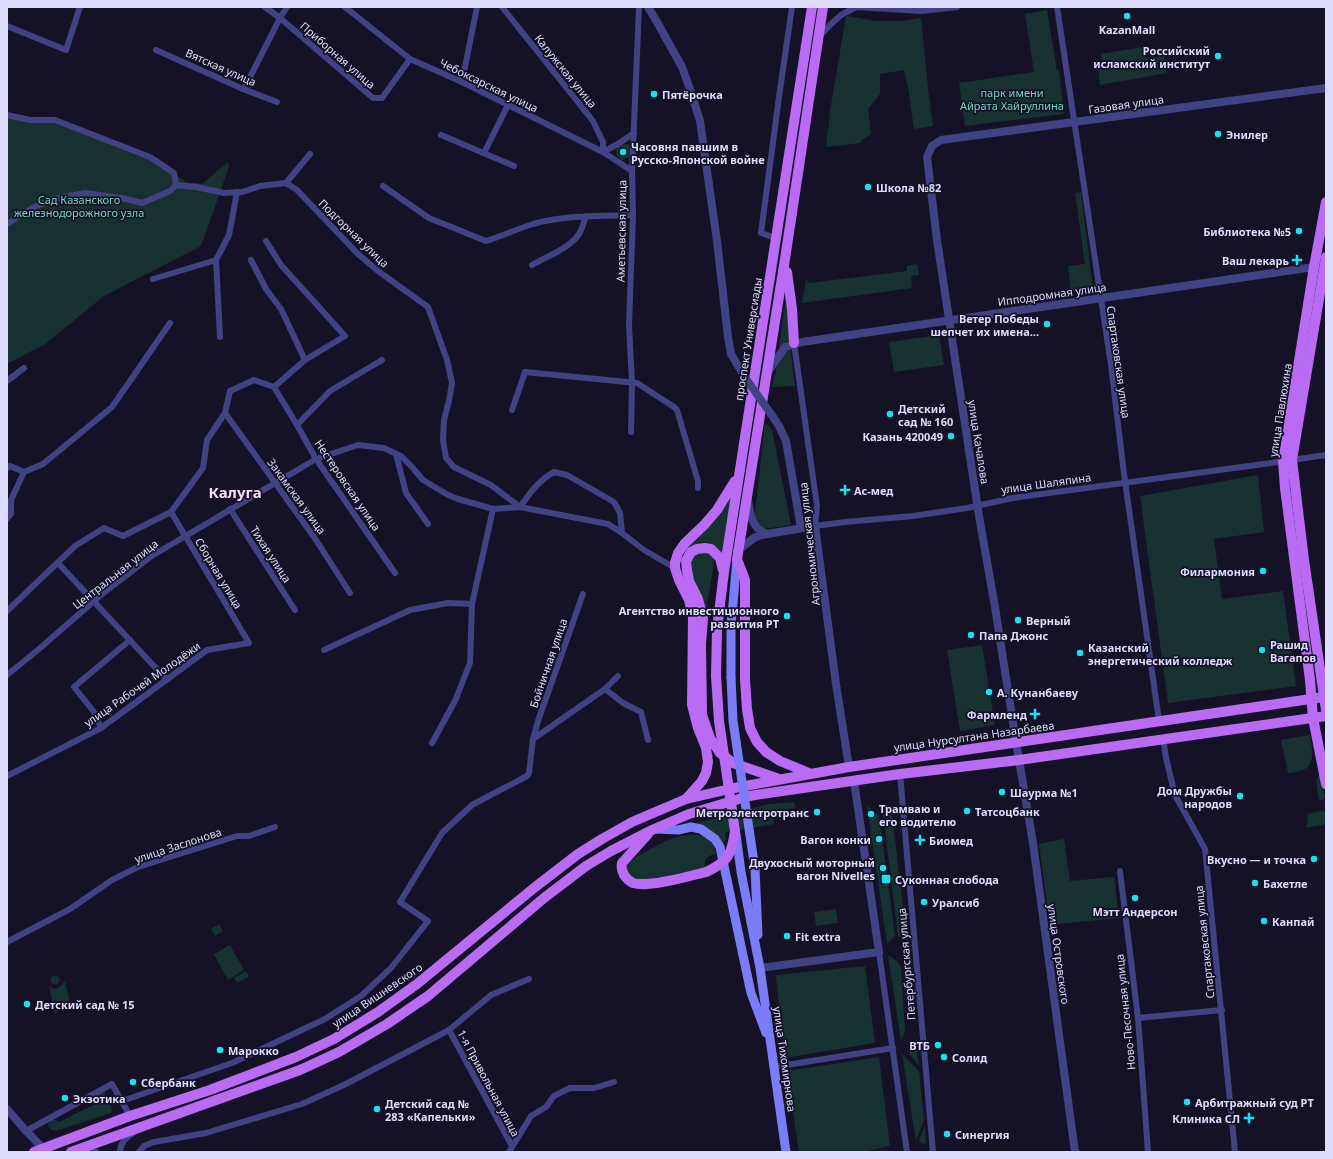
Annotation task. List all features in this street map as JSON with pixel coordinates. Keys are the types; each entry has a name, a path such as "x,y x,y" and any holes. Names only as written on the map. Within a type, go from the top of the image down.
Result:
{"main road":[{"name":"проспект Универсиады","path":"654,829 622,863 622,873 633,883 647,884 706,872 724,861 730,854 733,845 735,830 719,721 716,676 718,629 724,572 738,476 812,7"},
{"path":"760,968 754,869 733,721 731,626 737,555 768,372 822,7"},
{"name":"улица Павлюхина","path":"1326,202 1314,267 1285,488 1313,718 1326,784"},
{"name":"улица Павлюхина","path":"1326,257 1288,461 1326,710"},
{"path":"785,259 792,310 794,343"},
{"path":"686,799 702,781 706,773 708,762 706,748 698,728 692,705 693,617 689,600 675,568 675,563 678,553 685,543 717,510 738,476"},
{"path":"724,572 720,558 711,549 697,549 691,552 686,561 689,580 698,599 703,619 702,715 710,738 720,753 733,763 779,779"},
{"path":"737,555 745,580 747,709 750,728 757,742 766,752 787,764 809,773"},
{"name":"улица Нурсултана Назарбаева","path":"632,822 686,799 809,773 1325,697"},
{"path":"73,1151 300,1070 339,1052 428,996 544,898 586,866 611,851 654,829 689,814 749,796 900,774 1019,760 1163,738 1326,716"},
{"name":"улица Вишневского","path":"41,1151 130,1116 210,1090 296,1057 334,1039 378,1012 417,984 578,854 602,838 632,822"},
{"path":"654,829 701,829 715,839 720,847 751,993 772,1048"},
{"path":"735,830 741,872 760,968"},
{"name":"улица Тихомирнова","path":"760,968 786,1152"}],"street":[{"path":"7,26 66,50 80,7"},
{"name":"Приборная улица","path":"265,7 280,18 373,98 382,98 410,59"},
{"path":"244,90 287,7"},
{"name":"Чебоксарская улица","path":"345,7 410,59 462,82 603,152 632,171"},
{"path":"462,82 478,7"},
{"name":"Калужская улица","path":"502,7 593,121 603,142 603,152"},
{"name":"Аметьевская улица","path":"631,432 632,383 629,326 633,215 632,171 639,7"},
{"path":"648,7 682,68 700,121 731,354 744,376 779,426 786,441 801,528"},
{"path":"776,238 761,233 792,7"},
{"path":"817,41 835,20 848,10 856,7 922,12 957,7"},
{"name":"Спартаковская улица","path":"1057,7 1111,365 1125,483 1159,721"},
{"name":"Вятская улица","path":"156,50 244,90 277,102"},
{"name":"Газовая улица","path":"932,146 941,140 1326,88"},
{"path":"484,153 508,105"},
{"path":"7,115 30,120 55,120 150,157 174,173 176,185"},
{"path":"603,152 634,133"},
{"path":"441,135 514,166"},
{"name":"улица Качалова","path":"932,146 927,157 949,320 977,505 996,612 1016,742"},
{"path":"176,185 196,187 224,193 242,192 260,186 286,183 310,154"},
{"name":"Подгорная улица","path":"286,183 297,190 358,254 378,271 428,307 447,360 452,383 444,420 443,440 446,458 454,467 491,485 520,507"},
{"path":"7,224 34,207 52,199 85,193 122,198 142,203 170,191 176,185"},
{"path":"383,186 429,218 486,241 533,224 586,216 633,215"},
{"path":"220,336 216,260 229,235 237,192"},
{"path":"532,265 567,246 575,239 580,233 586,216"},
{"path":"7,611 75,546 104,528 123,536 171,512 203,468 207,440 225,413 230,390 254,380 274,387 304,360 345,336 281,265 266,241"},
{"path":"153,279 216,260"},
{"path":"251,260 266,288 281,309 304,360"},
{"name":"Ипподромная улица","path":"794,343 1314,267"},
{"path":"9,467 24,472 43,464 112,407 170,323"},
{"path":"768,372 785,346 794,343"},
{"name":"Агрономическая улица","path":"794,343 817,506 816,526 836,684 850,767"},
{"path":"298,425 330,391 382,360"},
{"path":"7,381 24,368"},
{"path":"512,410 525,372 637,383 677,410 698,481 698,488"},
{"name":"Нестеровская улица","path":"274,387 298,425 316,459 395,573"},
{"name":"Закамская улица","path":"225,413 314,537 350,593"},
{"name":"Центральная улица","path":"7,675 94,601 150,557 316,459 358,445 384,448 401,456 423,480 448,496 493,509 520,507 608,524 644,550 675,568"},
{"path":"396,454 406,493 428,524"},
{"name":"улица Шаляпина","path":"737,555 754,538 801,528 845,522 913,516 967,508 1013,498 1288,461 1326,454"},
{"path":"7,519 11,514 11,500 24,472"},
{"path":"520,507 529,494 546,476 554,472 568,475 614,502 620,513 622,533"},
{"path":"748,493 753,522 762,533 768,534"},
{"name":"Тихая улица","path":"230,509 295,610"},
{"path":"432,743 455,701 470,663 472,604 493,509"},
{"name":"Сборная улица","path":"171,512 249,643"},
{"path":"58,563 166,679"},
{"name":"Бойничная улица","path":"122,1101 232,1063 325,1019 361,996 390,968 428,921 400,902 442,833 472,805 529,773 533,739 538,721 583,594"},
{"path":"324,650 410,610 448,603 472,604"},
{"path":"101,728 94,712 74,687 130,640"},
{"name":"улица Рабочей Молодёжи","path":"7,776 101,728 206,650 249,643"},
{"path":"533,739 605,689 618,676"},
{"path":"605,689 623,703 641,712 648,740"},
{"name":"Спартаковская улица","path":"1163,738 1175,795 1205,849 1235,1152"},
{"name":"улица Островского","path":"1016,742 1033,843 1075,1152"},
{"name":"Петербургская улица","path":"900,774 933,1152"},
{"name":"Петербургская улица","path":"854,781 907,1152"},
{"name":"улица Заслонова","path":"7,942 70,909 112,880 138,867 237,836 249,836 275,827"},
{"name":"Ново-Песочная улица","path":"1120,871 1138,1018 1148,1152"},
{"path":"760,968 879,952"},
{"path":"139,1152 144,1146 154,1142 206,1133 302,1104 344,1085 449,1030 491,995 529,979"},
{"path":"1138,1018 1222,1010"},
{"name":"1-я Привольная улица","path":"449,1030 512,1146"},
{"path":"774,1067 893,1048"},
{"path":"509,1152 531,1116 546,1107 554,1096 570,1088 594,1088 614,1082"},
{"path":"26,1131 112,1084 130,1116"},
{"path":"7,1109 41,1151"},
{"path":"120,1152 123,1142 140,1127"},
{"path":"73,1151 96,1152"}],"green space":[{"name":"парк имени Айрата Хайруллина","path":"1047,10 1057,70 1059,70 1064,114 965,126 959,83 1034,72 1025,14"},
{"path":"846,16 876,21 900,21 921,18 933,126 914,129 904,70 880,74 880,94 868,109 871,134 862,140 861,143 826,147 830,111"},
{"path":"1143,47 1145,58 1164,56 1167,73 1100,85 1098,67 1102,66 1101,54"},
{"name":"Сад Казанского железнодорожного узла","path":"7,115 55,120 150,157 186,182 202,184 228,162 229,167 201,246 104,296 45,344 7,364"},
{"path":"624,144 628,144 630,146 630,156 622,160 617,156 616,151"},
{"path":"1081,192 1093,290 1071,292 1068,266 1085,264 1075,193"},
{"path":"917,264 919,275 911,276 912,288 802,303 806,279 809,283 907,271 907,266"},
{"path":"786,297 791,339 779,347"},
{"path":"939,335 944,365 894,372 889,342"},
{"path":"790,347 795,386 772,387 779,357"},
{"path":"765,423 772,430 791,525 763,529 754,521"},
{"path":"1258,475 1264,532 1214,539 1222,599 1283,591 1296,686 1168,703 1140,496"},
{"path":"732,495 722,555 714,545 705,542 684,551 720,514"},
{"path":"704,551 713,556 714,562 705,618 689,566 691,558"},
{"path":"982,645 995,725 960,731 947,650"},
{"path":"1310,735 1312,759 1310,763 1303,770 1288,773 1281,740"},
{"path":"1320,772 1325,797 1323,800 1319,800 1316,781"},
{"path":"794,802 796,807 773,811 774,824 725,832 726,839 721,848 693,824 769,804"},
{"path":"867,806 879,815 895,936 887,944"},
{"path":"891,806 907,940 898,936 883,815"},
{"path":"1322,811 1326,812 1326,824 1306,828 1308,821 1307,814"},
{"path":"702,833 711,841 716,854 710,855 707,858 705,868 644,881 627,876 626,863 643,853 670,839 680,836 699,835"},
{"path":"1064,839 1070,881 1114,877 1119,918 1050,925 1039,844"},
{"path":"836,909 838,923 816,926 814,912"},
{"path":"219,924 223,931 215,936 211,929"},
{"path":"230,945 244,970 228,980 214,954"},
{"path":"888,955 898,962 901,967 905,1032 901,1041"},
{"path":"865,966 875,1043 785,1058 776,975"},
{"path":"246,971 249,977 237,983 234,978"},
{"path":"55,975 60,980 55,985 50,980"},
{"path":"65,981 71,1008 62,1008 55,1014 49,986 56,989"},
{"path":"911,1046 916,1046 919,1066 908,1052 911,1050"},
{"path":"902,1054 919,1071 924,1120 916,1141"},
{"path":"879,1057 890,1146 863,1152 799,1152 787,1071"},
{"path":"104,1091 112,1110 111,1113 56,1131 50,1128 48,1124 52,1120 59,1122 99,1102 98,1094"},
{"path":"924,1127 926,1143 923,1144 919,1140"}],"place":[{"name":"KazanMall","path":"1127,16"},
{"name":"Российский исламский институт","path":"1218,56"},
{"name":"Пятёрочка","path":"654,94"},
{"name":"Энилер","path":"1218,134"},
{"name":"Часовня павшим в Русско-Японской войне","path":"623,152"},
{"name":"Школа №82","path":"868,187"},
{"name":"Библиотека №5","path":"1299,231"},
{"name":"Ваш лекарь","path":"1297,260"},
{"name":"Ветер Победы шепчет их имена...","path":"1047,324"},
{"name":"Детский сад № 160","path":"890,414"},
{"name":"Казань 420049","path":"951,436"},
{"name":"Ас-мед","path":"845,490"},
{"name":"Филармония","path":"1263,571"},
{"name":"Агентство инвестиционного развития РТ","path":"787,616"},
{"name":"Верный","path":"1018,620"},
{"name":"Папа Джонс","path":"971,635"},
{"name":"Рашид Вагапов","path":"1262,650"},
{"name":"Казанский энергетический колледж","path":"1080,653"},
{"name":"А. Кунанбаеву","path":"989,692"},
{"name":"Фармленд","path":"1035,714"},
{"name":"Шаурма №1","path":"1002,792"},
{"name":"Дом Дружбы народов","path":"1240,796"},
{"name":"Татсоцбанк","path":"967,811"},
{"name":"Метроэлектротранс","path":"817,812"},
{"name":"Трамваю и его водителю","path":"871,814"},
{"name":"Вагон конки","path":"879,839"},
{"name":"Биомед","path":"920,840"},
{"name":"Вкусно — и точка","path":"1314,859"},
{"name":"Двухосный моторный вагон Nivelles","path":"883,868"},
{"name":"Суконная слобода","path":"886,879"},
{"name":"Бахетле","path":"1255,883"},
{"name":"Мэтт Андерсон","path":"1135,898"},
{"name":"Уралсиб","path":"924,902"},
{"name":"Канпай","path":"1264,921"},
{"name":"Fit extra","path":"787,936"},
{"name":"Детский сад № 15","path":"27,1004"},
{"name":"ВТБ","path":"938,1045"},
{"name":"Марокко","path":"220,1050"},
{"name":"Солид","path":"944,1057"},
{"name":"Сбербанк","path":"133,1082"},
{"name":"Экзотика","path":"65,1098"},
{"name":"Арбитражный суд РТ","path":"1187,1102"},
{"name":"Детский сад № 283 «Капельки»","path":"377,1109"},
{"name":"Клиника СЛ","path":"1249,1118"},
{"name":"Синергия","path":"947,1134"}],"district":[{"name":"Калуга","path":"235,492"}]}
